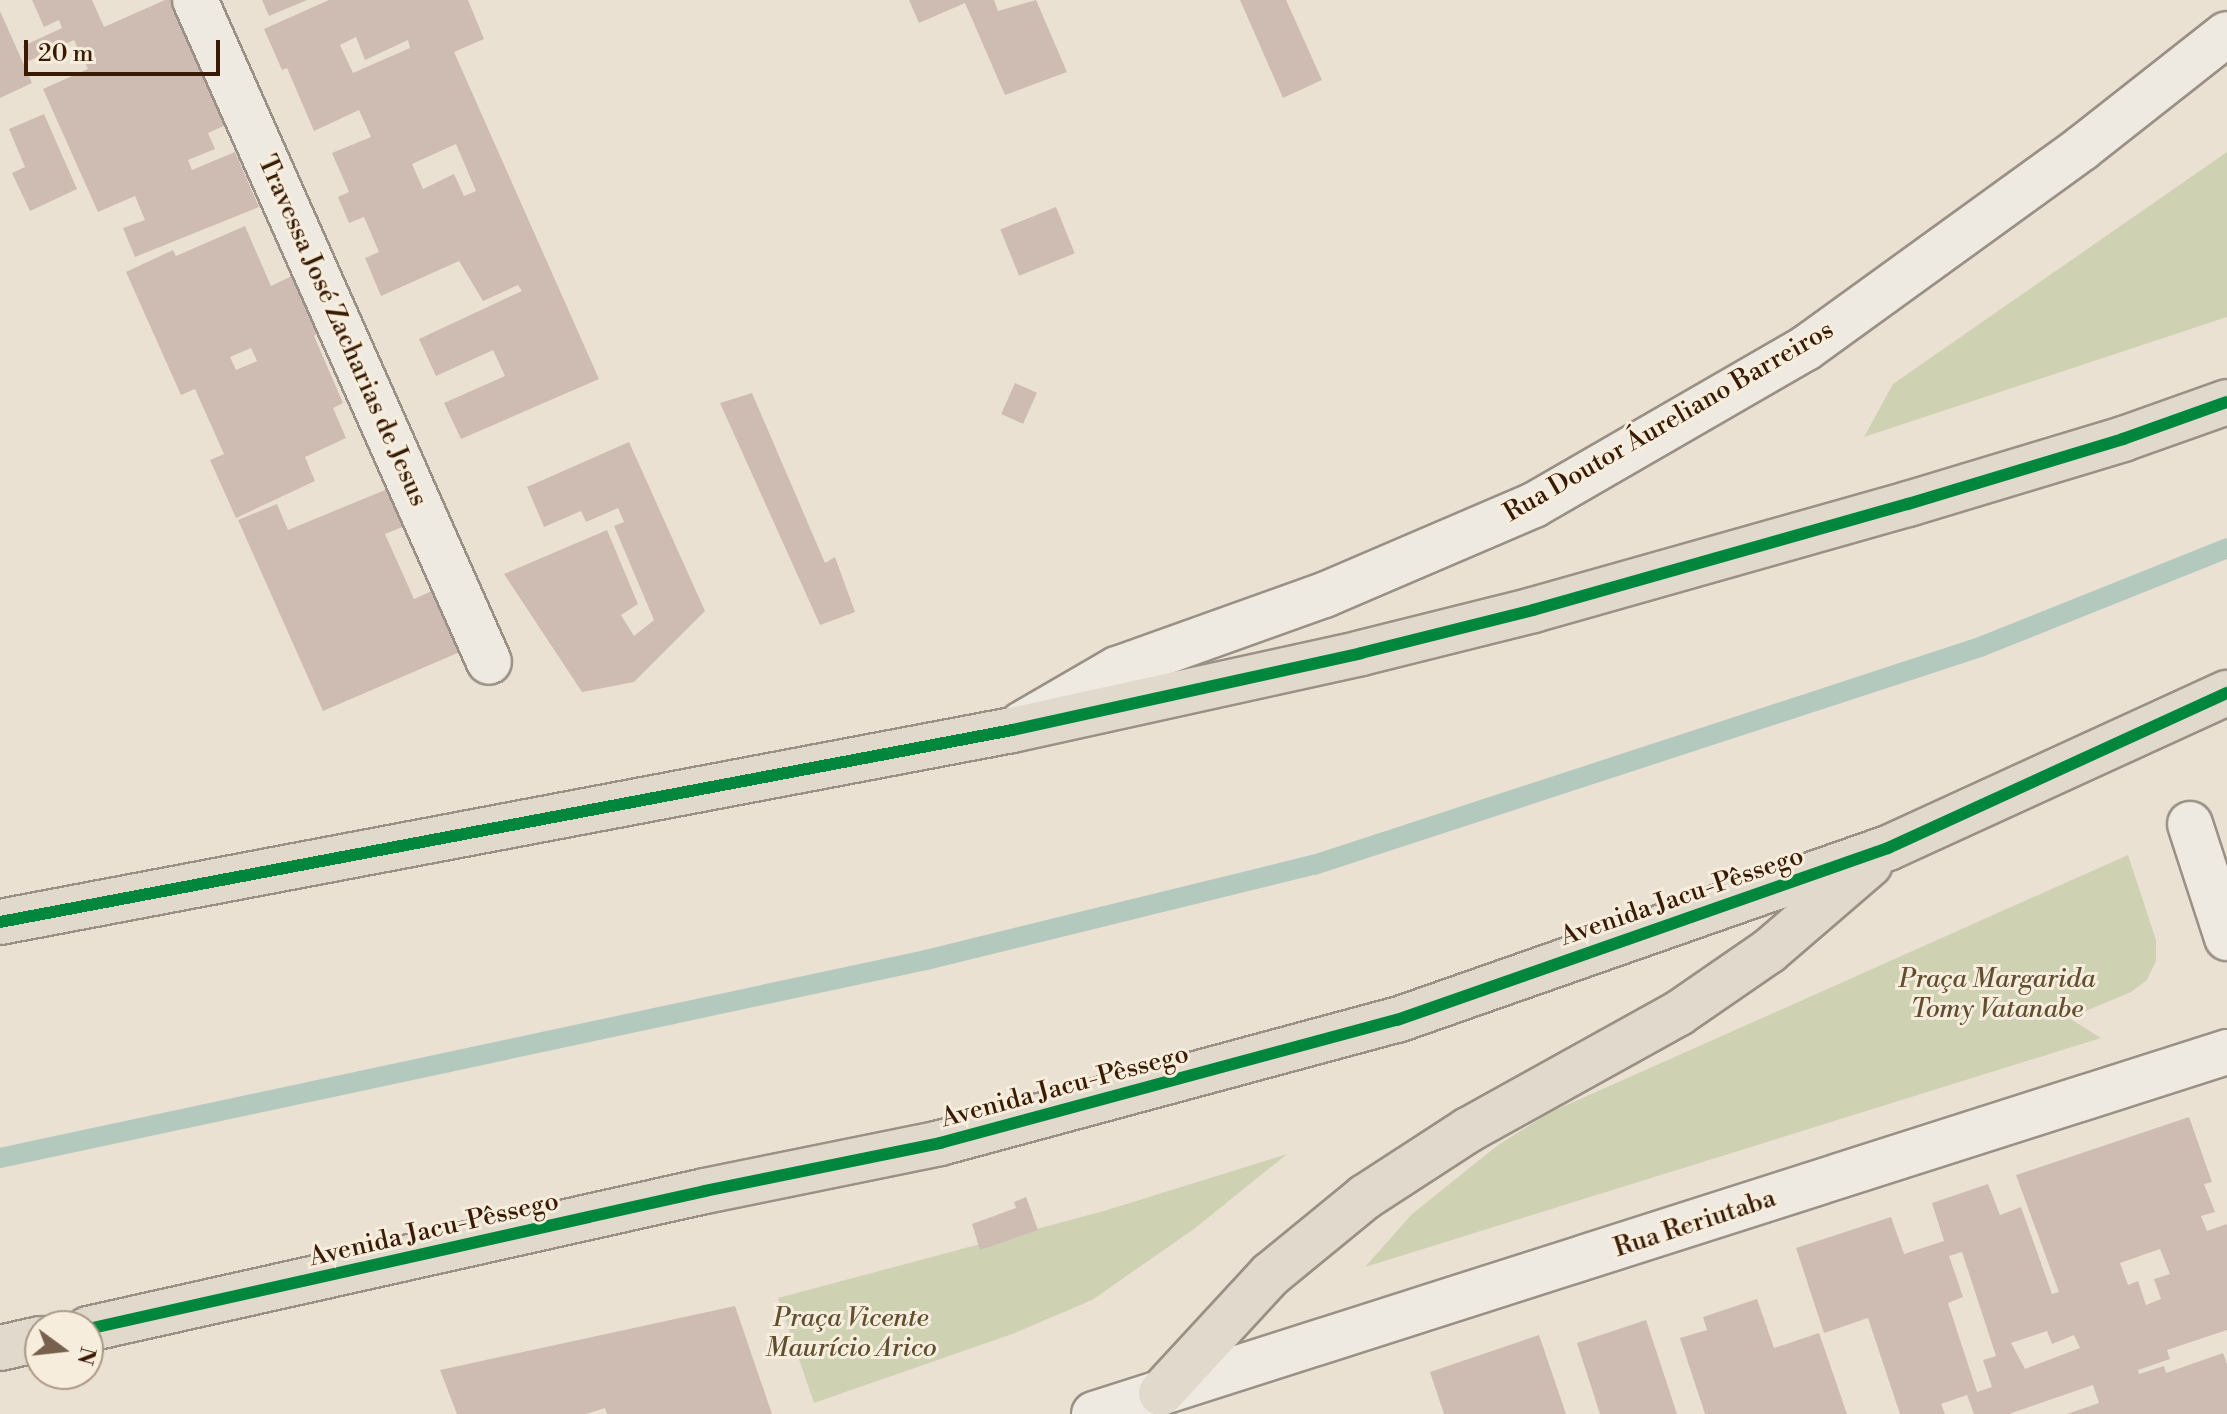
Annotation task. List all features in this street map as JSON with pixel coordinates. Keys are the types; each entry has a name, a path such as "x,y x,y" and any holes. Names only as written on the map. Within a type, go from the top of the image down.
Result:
{"highway":[{"path":"0,922 1012,730 1361,653 1533,610 1908,504 2123,439 2227,402"},
{"name":"Avenida Jacu-Pêssego","path":"104,1325 705,1191 940,1143 1397,1020 1888,848 2227,693"},
{"path":"1165,1404 1271,1274 1365,1197 1468,1130 1679,1013 1769,951 1888,848"},
{"path":"0,1348 24,1343"}],"street":[{"name":"Travessa José Zacharias de Jesus","path":"195,0 489,662"},
{"name":"Rua Doutor Áureliano Barreiros","path":"1012,730 1117,669 1324,595 1534,505 1806,348 2082,148 2227,34"},
{"path":"2190,824 2227,938"},
{"name":"Rua Reriutaba","path":"1165,1404 2227,1052"},
{"path":"1094,1414 1165,1404"}],"green space":[{"path":"2227,152 2227,317 1864,437 1893,384"},
{"name":"Praça Margarida Tomy Vatanabe","path":"2128,855 2156,940 2156,961 2147,980 2131,992 2069,1018 2101,1038 1365,1267 1412,1214 1498,1145 1551,1112"},
{"name":"Praça Vicente Maurício Arico","path":"1287,1154 1194,1229 1092,1300 1015,1333 814,1403 778,1298 1104,1211"}],"building":[{"path":"32,0 92,0 104,27 165,0 183,0 237,120 208,133 215,149 188,160 192,170 235,152 259,207 135,257 123,228 145,220 135,196 98,212 43,89 88,69 74,40 29,61 23,46 62,28 59,20 44,27"},
{"path":"262,0 307,0 269,16"},
{"path":"329,0 468,0 484,39 454,52 599,379 461,439 444,403 505,376 493,350 436,376 419,339 522,291 518,285 483,301 459,261 381,296 365,258 379,252 364,217 349,223 338,197 349,192 332,153 371,137 359,110 314,131 287,68 282,70 264,29","holes":["356,37 365,60 408,40 410,48 353,73 340,45","456,144 476,191 464,196 454,174 423,189 412,164"]},
{"path":"909,0 994,0 998,11 1036,0 1067,72 1005,95 965,3 919,23"},
{"path":"1240,0 1286,0 1322,80 1283,98"},
{"path":"0,11 32,83 0,98"},
{"path":"44,114 77,189 30,211 12,173 25,167 9,129"},
{"path":"1056,207 1075,253 1019,276 1000,229"},
{"path":"245,226 271,286 294,275 319,333 314,336 343,403 333,408 346,438 305,457 315,481 236,518 210,460 224,454 195,389 181,395 126,272 173,250 176,256","holes":["251,348 257,361 236,370 230,357"]},
{"path":"1015,383 1037,393 1023,424 1001,414"},
{"path":"752,393 825,563 835,557 855,612 820,625 720,403"},
{"path":"629,442 705,611 634,682 582,692 504,574 607,530 638,604 621,615 634,636 654,620 614,526 624,522 618,508 586,522 581,511 544,527 527,487"},
{"path":"390,488 405,526 385,534 414,599 447,584 476,645 323,711 238,520 277,504 288,530"},
{"path":"2189,1117 2212,1182 2204,1184 2215,1212 2201,1216 2207,1231 2227,1224 2227,1330 2167,1350 2170,1359 2138,1370 2139,1374 2164,1366 2166,1373 2223,1353 2227,1364 2227,1414 2067,1414 2099,1403 2093,1385 2009,1414 1974,1414 1967,1395 1941,1404 1945,1414 1900,1414 1868,1318 1824,1333 1796,1248 1891,1217 1904,1254 1944,1241 1932,1203 1988,1184 2000,1215 2021,1207 2052,1294 2059,1292 2016,1175","holes":["2160,1249 2170,1274 2154,1279 2161,1299 2146,1305 2138,1281 2128,1285 2120,1263","1962,1252 1996,1356 1983,1360 1992,1387 1977,1392 1948,1303 1963,1297 1949,1256","2047,1331 2052,1344 2074,1335 2080,1348 2025,1369 2011,1343"]},
{"path":"1026,1197 1038,1230 980,1250 972,1224 1016,1208 1014,1202"},
{"path":"1757,1299 1774,1348 1819,1333 1847,1414 1705,1414 1680,1338 1707,1330 1703,1317"},
{"path":"735,1306 772,1414 607,1414 605,1408 586,1414 457,1414 440,1370"},
{"path":"1646,1320 1677,1414 1600,1414 1577,1343"},
{"path":"1539,1335 1566,1414 1444,1414 1430,1372"}],"waterway":[{"path":"0,1158 926,960 1314,865 1980,647 2227,548"}],"cycle path":[{"path":"0,922 1012,730 1361,653 1533,610 1908,504 2123,439 2227,402"},
{"path":"104,1325 705,1191 940,1143 1397,1020 1888,848 2227,693"}]}
